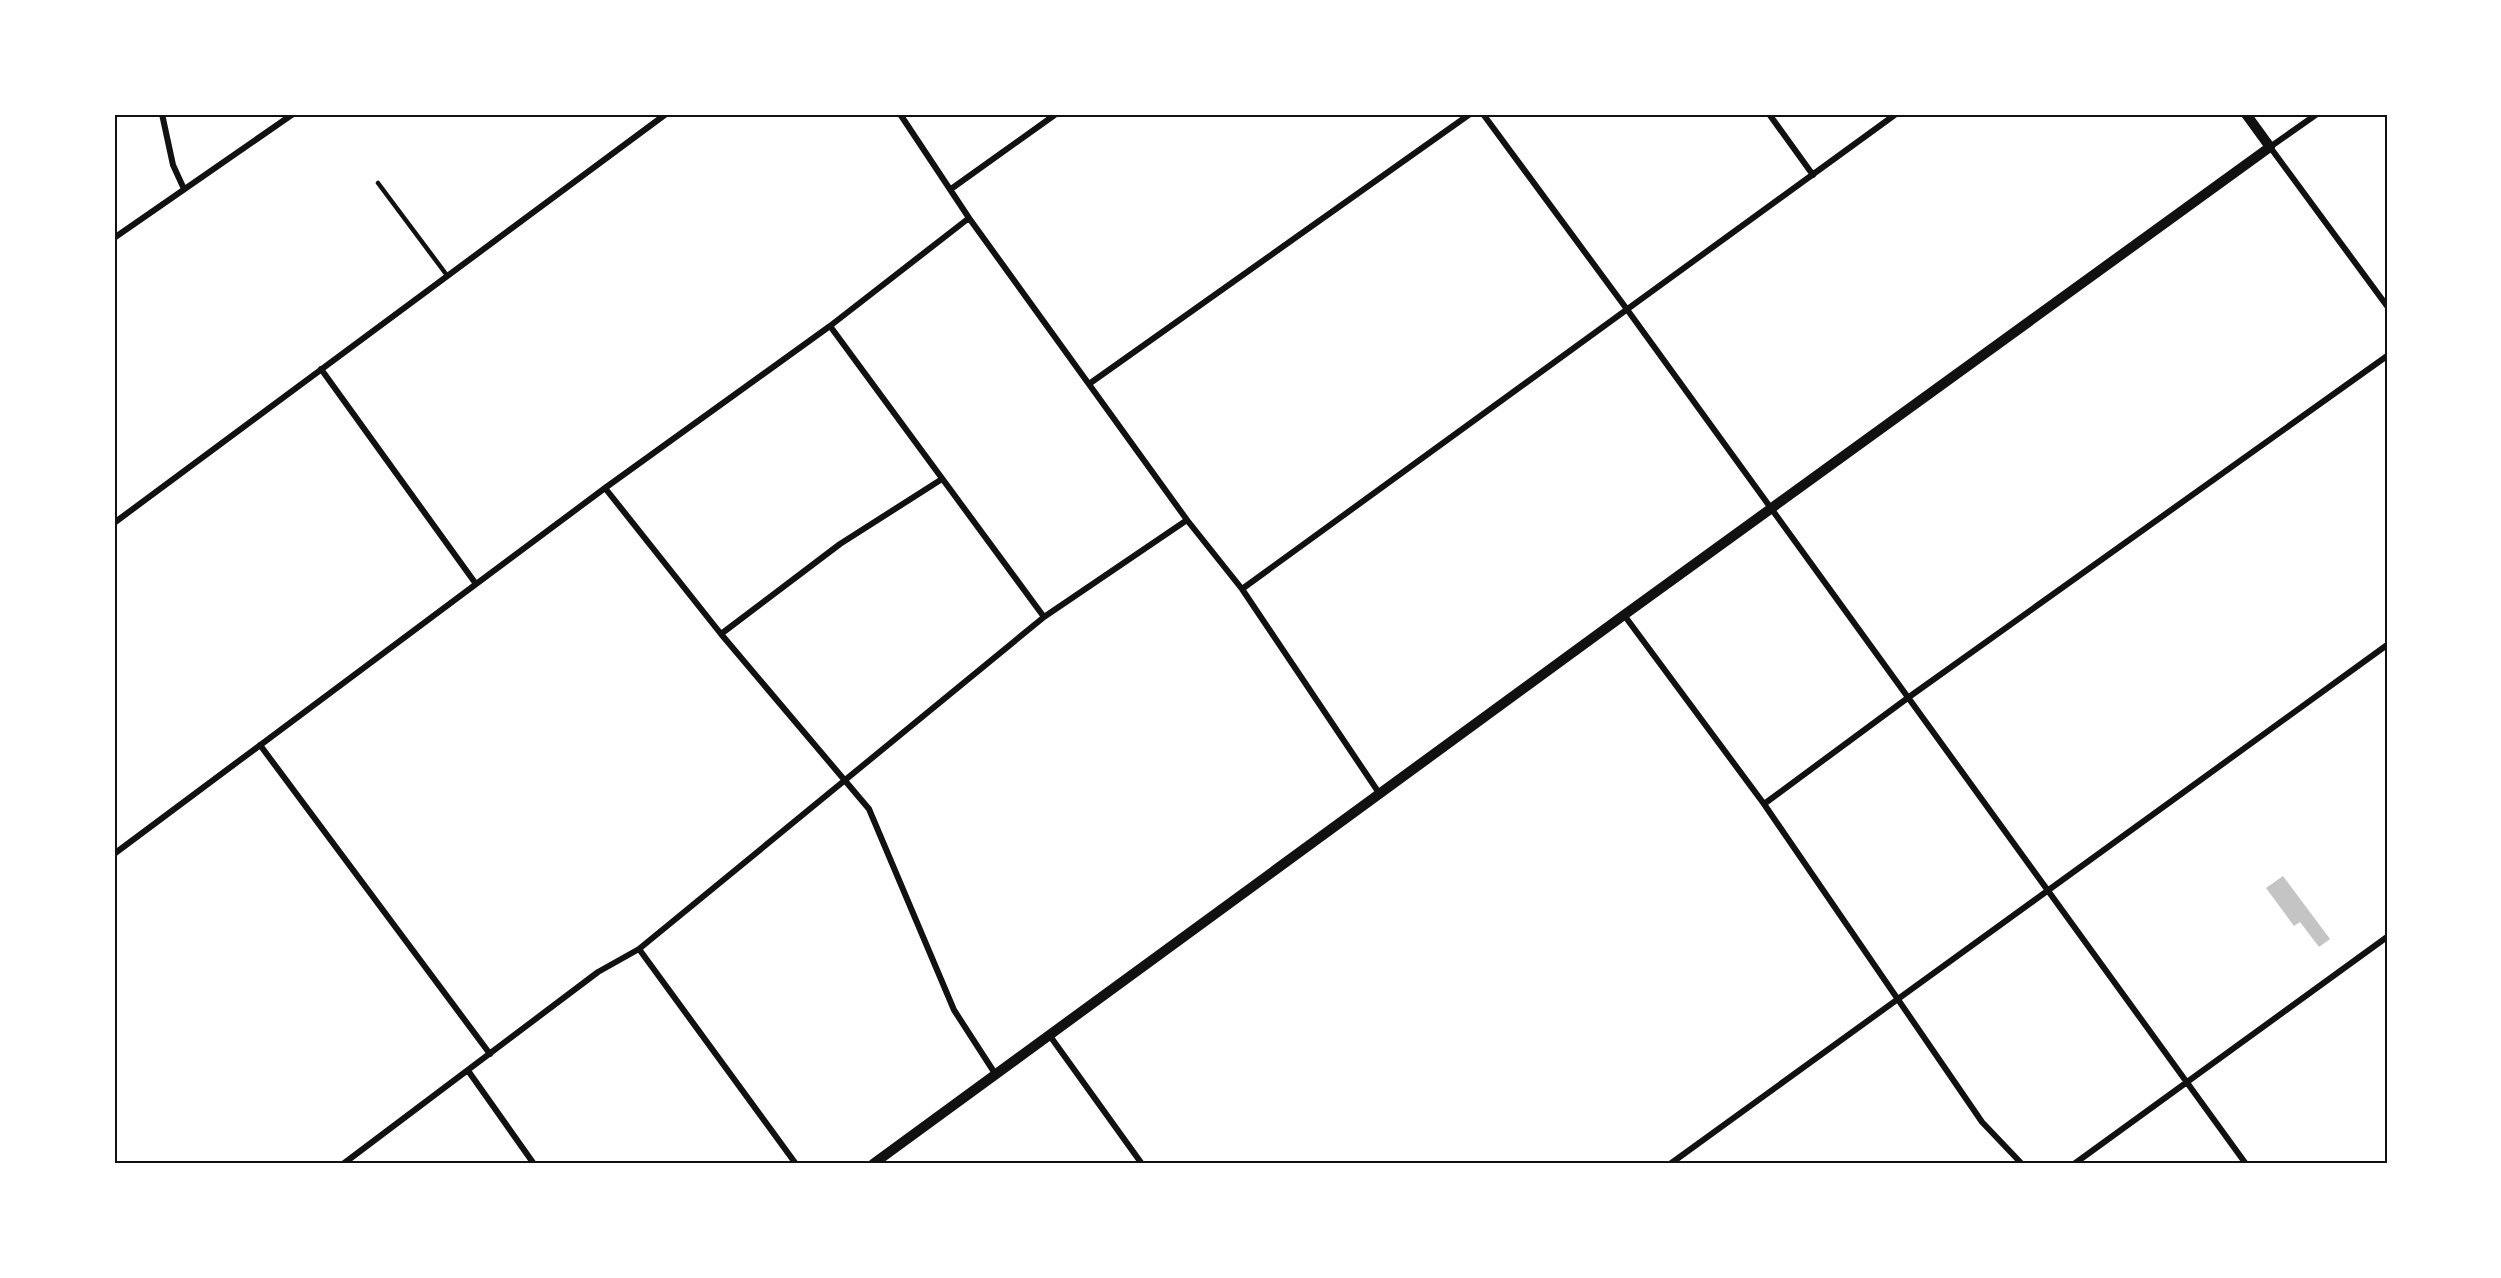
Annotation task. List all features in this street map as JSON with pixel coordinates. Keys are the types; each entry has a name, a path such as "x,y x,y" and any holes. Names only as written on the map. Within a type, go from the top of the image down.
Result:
{"street":[{"path":"162,114 173,165 184,189"},
{"path":"114,238 293,114"},
{"path":"114,523 446,274 666,114"},
{"path":"900,114 969,218 1187,520 1242,588 1379,794"},
{"path":"951,189 1056,114"},
{"path":"1089,384 1470,114"},
{"path":"1483,114 1909,697 2246,1164"},
{"path":"1769,114 1813,175"},
{"path":"1242,588 1896,114"},
{"path":"2246,114 2387,306"},
{"path":"873,1164 1624,615 2317,114"},
{"path":"114,854 605,488 830,326 969,218"},
{"path":"830,326 1044,617"},
{"path":"1764,804 1909,697 2387,356"},
{"path":"321,369 476,584"},
{"path":"721,634 840,544 942,478"},
{"path":"605,488 721,634 869,809 954,1010 996,1075"},
{"path":"344,1164 469,1072 598,972 639,949 1044,617 1187,520"},
{"path":"1624,615 1764,804 1982,1122 2022,1164"},
{"path":"1670,1164 2387,645"},
{"path":"260,745 490,1054"},
{"path":"2074,1164 2387,937"},
{"path":"639,949 796,1164"},
{"path":"1050,1036 1140,1161"},
{"path":"469,1072 534,1164"}],"lane":[{"path":"378,183 446,274"},
{"path":"1131,1164 1140,1161"}],"building":[{"path":"2283,876 2330,939 2319,947 2300,922 2294,926 2266,888"}]}
